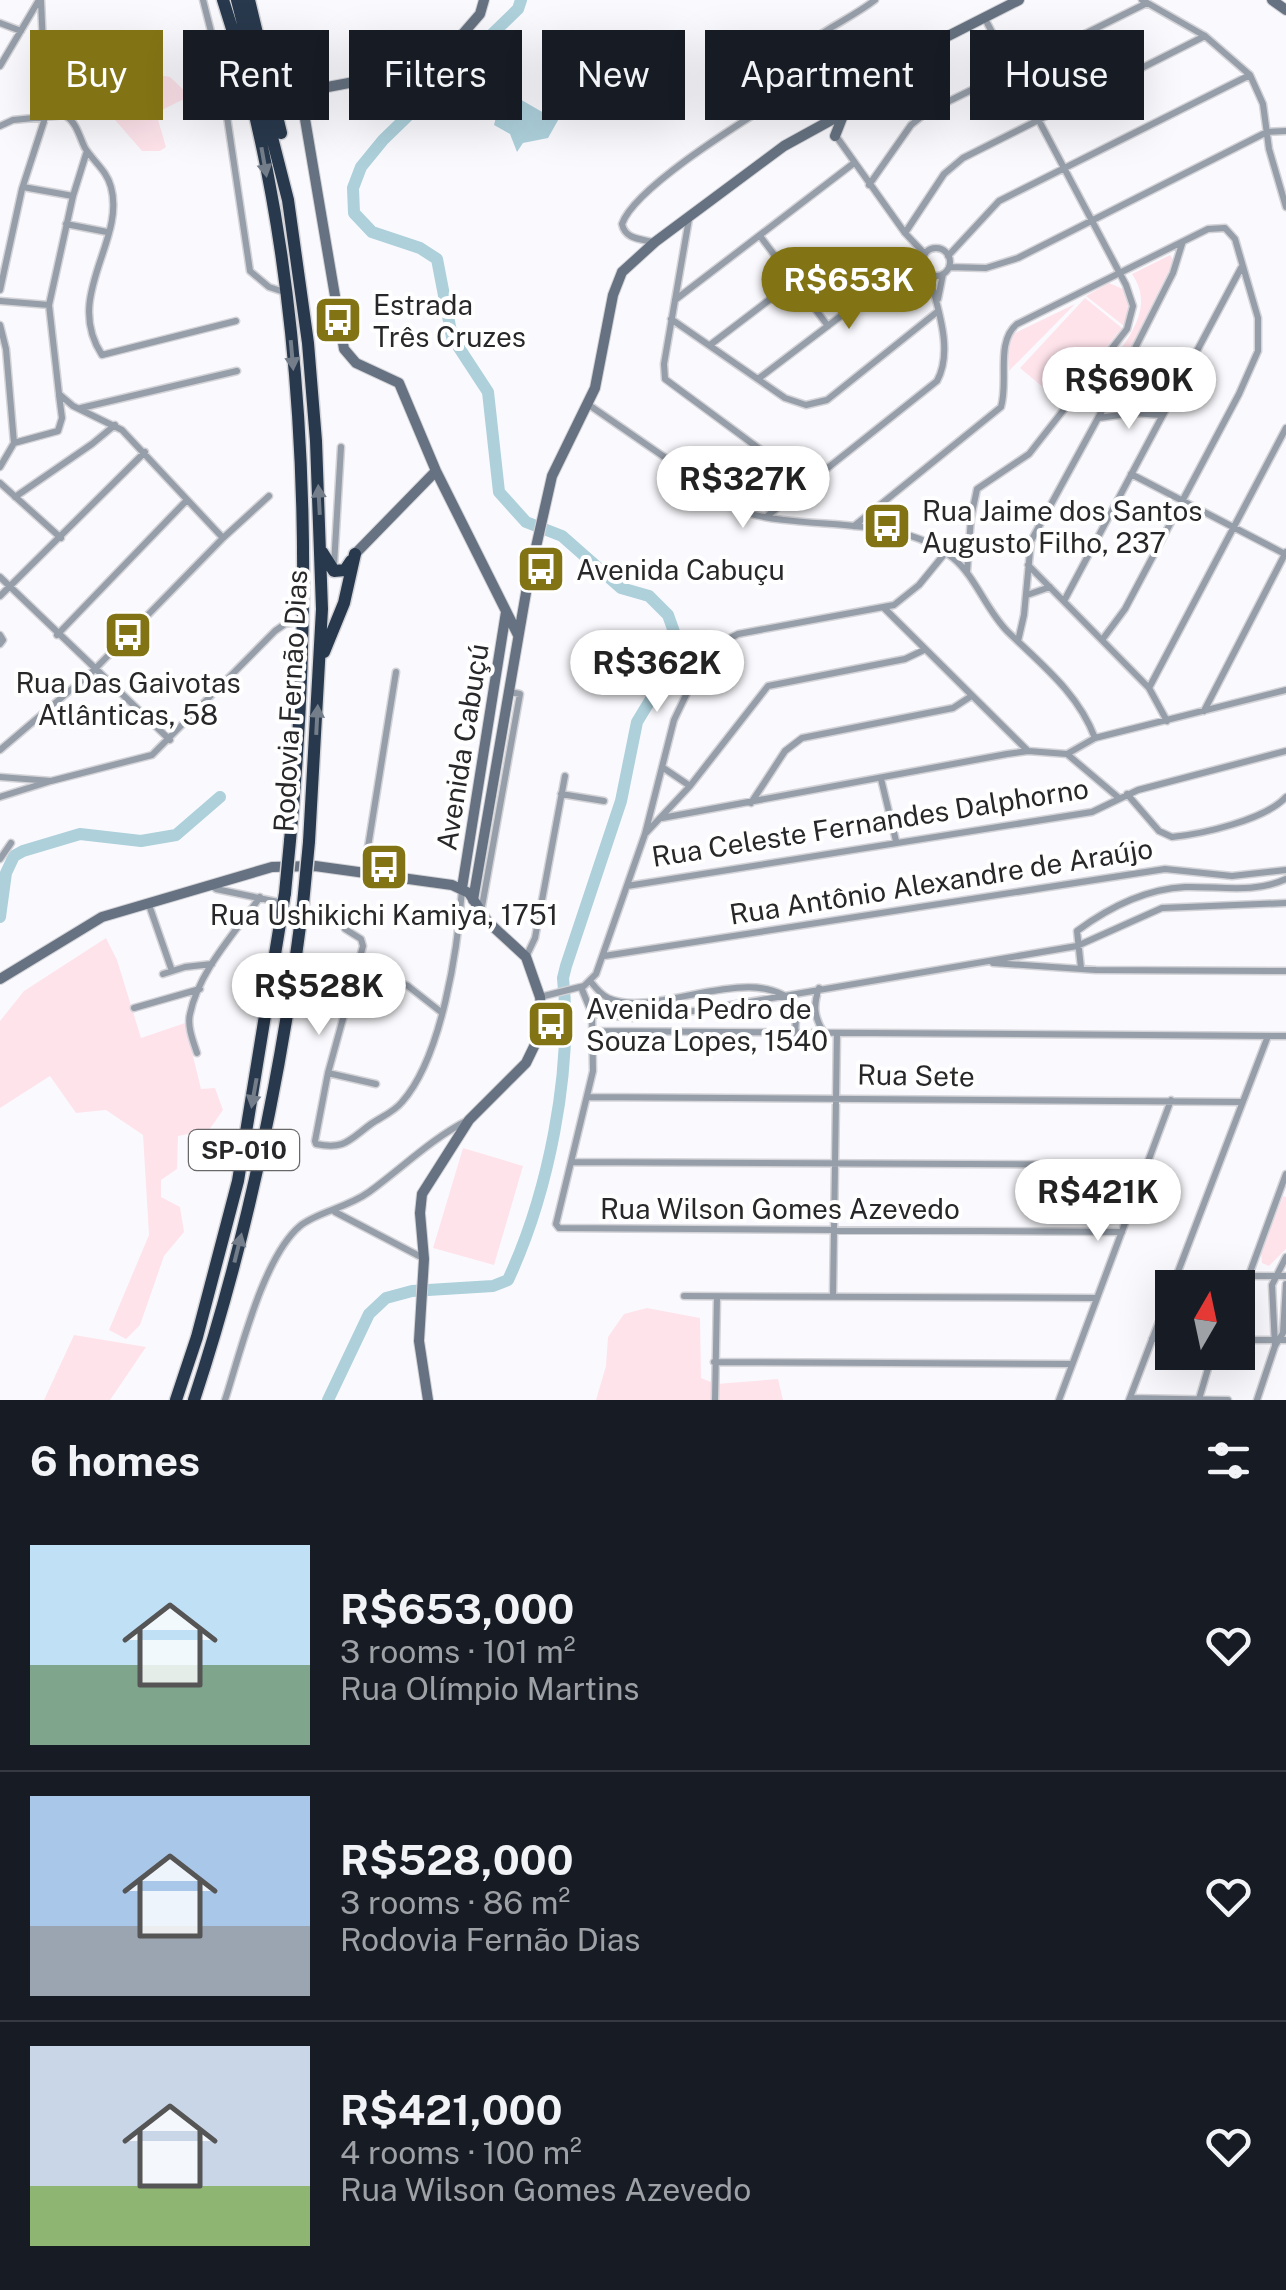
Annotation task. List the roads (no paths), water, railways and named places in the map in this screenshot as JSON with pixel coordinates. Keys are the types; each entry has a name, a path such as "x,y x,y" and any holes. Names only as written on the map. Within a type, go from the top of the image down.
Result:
{"highway":[{"name":"Rodovia Fernão Dias","path":"176,1400 198,1337 238,1182 284,898 300,725 299,442 284,292 258,131 237,44 221,0"},
{"name":"Rodovia Fernão Dias","path":"194,1400 254,1187 280,1055 303,904 319,667 321,549 308,343 288,200 237,0"},
{"path":"250,0 281,134 289,177 288,200"},
{"path":"321,549 334,571 344,570 355,554"},
{"path":"319,667 344,603 355,554"}],"main road":[{"path":"484,0 480,14 434,67 317,88 308,96 305,106 344,349 356,363 399,383 436,471 507,620 518,635"},
{"path":"950,35 1018,0"},
{"path":"1272,0 1286,10"},
{"name":"Avenida Cabuçú","path":"473,900 507,739 508,692 542,516 555,464 589,404 617,282 631,261 655,242 686,223 784,146 831,120"},
{"path":"836,136 842,120"},
{"path":"355,554 436,471"},
{"path":"507,620 527,587"},
{"name":"Avenida Cabuçú","path":"462,888 507,620"},
{"path":"500,646 510,651 516,648"},
{"path":"0,979 91,922 210,884 288,865 364,872 462,888 481,914 526,956 540,998 543,1028 520,1071 469,1120 422,1194 421,1365 428,1400"}],"street":[{"path":"0,66 40,0"},
{"path":"40,0 42,30"},
{"path":"203,0 219,63 250,271 269,287 284,292"},
{"path":"824,30 875,0"},
{"path":"1088,30 1144,2 1205,36 1250,75 1263,104 1268,149 1286,207"},
{"path":"984,18 990,30"},
{"path":"0,24 21,31"},
{"path":"1144,67 1205,36"},
{"path":"671,319 796,403 827,400 937,308 948,256 998,202 1250,75"},
{"path":"869,185 919,118 970,91"},
{"path":"0,126 30,117"},
{"path":"0,290 23,187 44,120"},
{"path":"72,120 87,150 108,177 112,191 107,232 88,312 102,355 236,321"},
{"path":"655,242 623,231 628,211 669,174 743,120"},
{"path":"904,233 953,165 1038,120 1131,296 1132,316 1127,329 1025,458 977,490 967,572"},
{"path":"765,518 936,381 942,372 944,352 930,274 923,268 924,256 827,122"},
{"path":"930,274 1002,265 1267,132 1286,131"},
{"path":"14,443 58,431 62,425 49,305 87,150"},
{"path":"674,301 854,164"},
{"path":"23,187 73,196"},
{"path":"686,223 665,379 807,484"},
{"path":"66,224 107,232"},
{"path":"854,526 1000,407 1005,392 1010,329 1214,227 1225,228 1235,239 1258,318 1258,352 1125,609 1102,640"},
{"path":"760,236 828,326"},
{"path":"1018,641 1031,541 1121,376 1173,273 1183,242"},
{"path":"758,379 924,256 937,249 948,256"},
{"path":"1064,602 1241,268"},
{"path":"710,345 794,280"},
{"path":"0,301 49,305"},
{"path":"0,325 6,349 14,443 0,468"},
{"path":"1100,363 1121,376"},
{"path":"80,408 237,371"},
{"path":"59,394 115,424 223,538"},
{"path":"589,404 744,512 916,538 946,552 967,572 984,602 1018,641 1080,704 1095,738"},
{"path":"1098,418 1133,413 1161,415"},
{"path":"15,496 82,452 115,424"},
{"path":"1148,688 1286,428"},
{"path":"334,571 341,448"},
{"path":"0,596 145,452"},
{"path":"1131,474 1286,554 1204,712"},
{"path":"0,482 61,538"},
{"path":"0,750 94,670 269,496"},
{"path":"57,634 187,500"},
{"path":"540,998 591,982 604,956 645,834 674,720 687,694 730,636 903,601 946,552"},
{"path":"1027,564 1148,688 1167,721"},
{"path":"0,578 170,740"},
{"path":"1026,596 1050,586"},
{"path":"883,608 1028,751"},
{"path":"0,797 143,759 170,740 274,631 302,621"},
{"path":"0,635 0,644"},
{"path":"645,834 690,786 768,686 904,658 924,650"},
{"path":"364,872 396,672"},
{"path":"1067,754 1095,738 1286,690"},
{"path":"751,803 785,751 802,738 953,708 970,697"},
{"path":"481,914 507,739 485,739"},
{"name":"Rua Celeste Fernandes Dalphorno","path":"627,886 1092,812 1123,796 1286,750"},
{"path":"662,818 1028,751 1067,754 1123,796 1167,837 1256,817 1272,810 1286,797"},
{"path":"662,767 690,786"},
{"path":"526,956 536,938 564,776"},
{"path":"0,778 51,781"},
{"path":"881,780 896,842"},
{"path":"561,794 604,801"},
{"path":"0,860 11,843"},
{"name":"Rua Antônio Alexandre de Araújo","path":"604,956 1165,869 1232,876 1284,874"},
{"path":"1080,968 1076,935 1080,928 1143,895 1186,887 1255,888 1284,874"},
{"path":"210,884 216,890 284,898"},
{"path":"345,929 363,941 328,1073 315,1141 318,1145 341,1146 400,1105 427,1058 459,943 462,888"},
{"path":"196,1053 189,1016 200,989 260,896"},
{"path":"148,903 172,971"},
{"path":"592,1014 635,1018 702,1010 1077,946 1162,908 1286,903"},
{"path":"986,962 1080,968 1286,971"},
{"path":"163,974 213,964"},
{"path":"359,965 408,986 441,1012"},
{"path":"591,982 609,999 630,1002 727,989 782,994 797,1006 794,1032"},
{"path":"578,988 592,1014 594,1031 589,1097 572,1162 1148,1165"},
{"path":"819,988 814,1003 816,1021 824,1033"},
{"path":"134,1008 200,989"},
{"path":"594,1031 1286,1036"},
{"path":"834,1296 838,1033"},
{"path":"1178,1270 1268,1036"},
{"path":"328,1073 376,1084"},
{"name":"Rua Sete","path":"589,1097 1242,1102"},
{"path":"1058,1400 1171,1100"},
{"path":"225,1400 258,1301 286,1242 306,1222 335,1212 364,1195 441,1136 469,1120"},
{"name":"Rua Wilson Gomes Azevedo","path":"572,1162 556,1224 559,1228 1122,1232"},
{"path":"1251,1270 1286,1174"},
{"path":"335,1212 424,1259"},
{"path":"1279,1342 1271,1298 1274,1276 1286,1257"},
{"path":"1255,1275 1286,1280 1279,1342 1257,1400"},
{"path":"684,1296 1096,1298"},
{"path":"714,1400 717,1297"},
{"path":"1155,1331 1129,1399 1228,1400"},
{"path":"714,1362 1071,1364"},
{"path":"1199,1399 1208,1370"}],"water":[{"path":"522,100 542,112 542,120 558,120 548,138 523,143 517,152 510,134 494,125 495,120 522,120"}],"waterway":[{"path":"328,1400 369,1314 386,1298 412,1291 493,1286 508,1280 535,1210 554,1132 564,1053 566,966 621,801 637,722 671,666 678,643 668,615 649,596 621,588 562,536 526,522 499,492 488,392 452,337 437,259 420,248 372,232 354,213 353,188 361,167 383,140 518,9 521,0"},
{"path":"0,917 6,873 14,856 23,851 80,834 141,841 176,835 220,797"}],"place":[{"name":"Estrada Três Cruzes","path":"338,320"},
{"name":"Rua Jaime dos Santos Augusto Filho, 237","path":"887,526"},
{"name":"Avenida Cabuçu","path":"541,569"},
{"name":"Rua Das Gaivotas Atlânticas, 58","path":"128,635"},
{"name":"Rua Ushikichi Kamiya, 1751","path":"384,867"},
{"name":"Avenida Pedro de Souza Lopes, 1540","path":"551,1024"}]}
